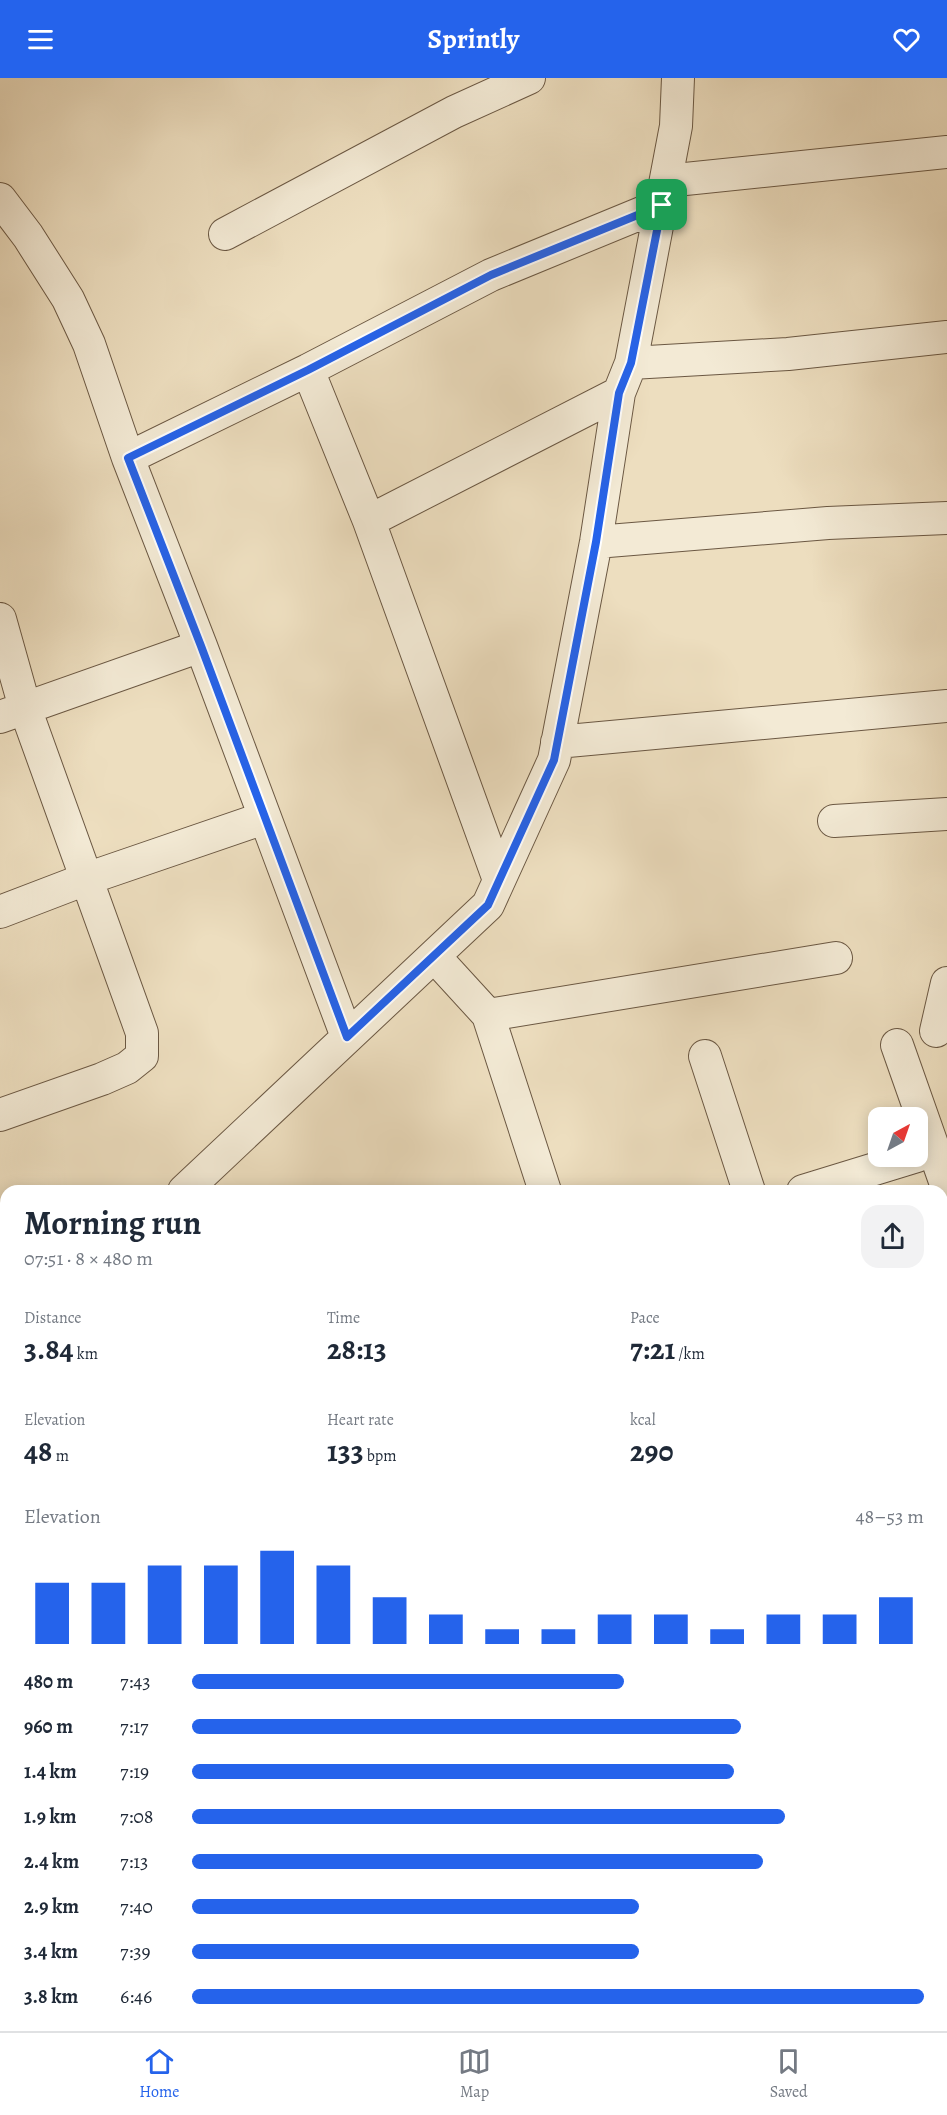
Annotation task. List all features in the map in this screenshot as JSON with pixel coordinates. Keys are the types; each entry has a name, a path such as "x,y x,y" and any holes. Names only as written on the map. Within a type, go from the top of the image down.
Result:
{"street":[{"path":"225,234 454,112 529,78"},
{"path":"190,1185 488,905 554,760 596,542 619,393 631,363 664,193 676,126 678,78"},
{"path":"128,458 308,370 491,275 664,193 947,152"},
{"path":"0,199 28,236 68,299 89,344 128,458 347,1037"},
{"path":"631,363 788,354 947,337"},
{"path":"308,370 369,521 499,880"},
{"path":"369,521 619,393"},
{"path":"596,542 828,523 947,518"},
{"path":"0,619 13,712 86,879 142,1033 142,1056 127,1068 0,1115"},
{"path":"13,712 201,646"},
{"path":"557,742 947,706"},
{"path":"834,821 947,814"},
{"path":"0,912 86,879 264,818"},
{"path":"434,956 488,1015 543,1185"},
{"path":"488,1015 836,958"},
{"path":"936,1031 947,983"},
{"path":"897,1045 929,1153 946,1185"},
{"path":"705,1056 747,1185"},
{"path":"822,1185 929,1153"}],"route":[{"path":"662,205 631,363 619,393 596,542 554,760 488,905 347,1037 128,458 308,370 491,275 662,205"}]}
